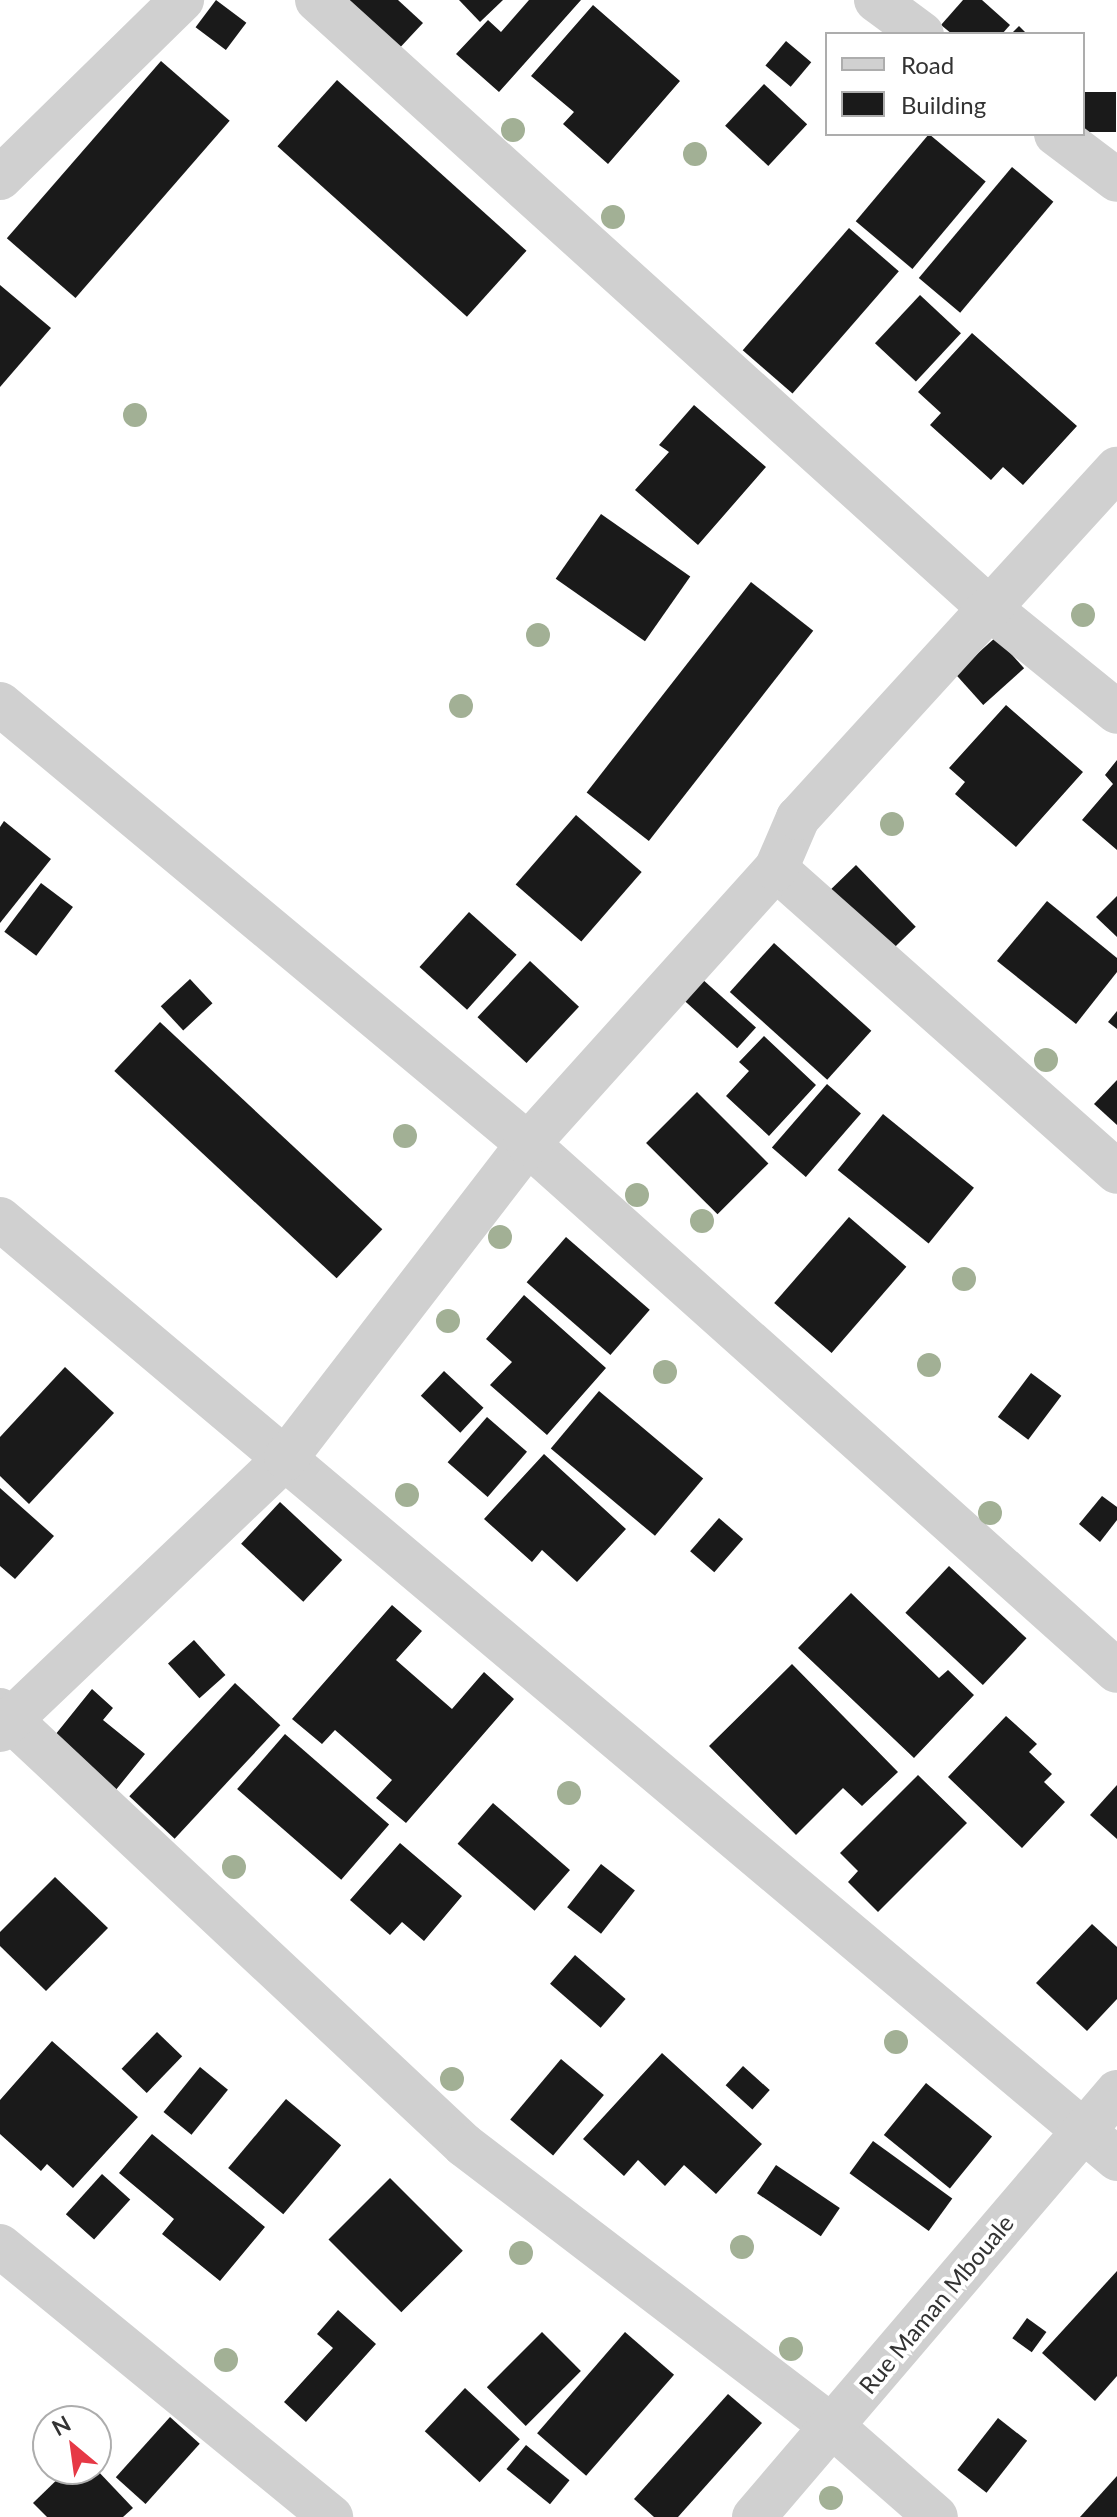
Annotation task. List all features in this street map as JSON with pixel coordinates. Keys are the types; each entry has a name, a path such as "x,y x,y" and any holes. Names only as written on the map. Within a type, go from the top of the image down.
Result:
{"street":[{"path":"0,178 182,0"},
{"path":"317,0 988,607 1117,712"},
{"path":"876,0 919,32"},
{"path":"1059,136 1117,180"},
{"path":"936,2517 832,2426 464,2145 3,1719 286,1458 528,1144 776,869 798,818 1117,469"},
{"path":"0,704 528,1144 1117,1671"},
{"path":"776,869 1117,1172"},
{"path":"0,1219 1117,2159"},
{"name":"Rue Maman Mbouale","path":"754,2517 1117,2092"},
{"path":"0,2246 331,2517"}],"building":[{"path":"216,0 246,23 226,50 196,27"},
{"path":"350,0 398,0 423,23 394,54 343,7"},
{"path":"459,0 503,0 480,22"},
{"path":"529,0 581,0 499,92 456,54 488,20 501,32"},
{"path":"963,0 982,0 1010,25 1004,32 950,32 941,25"},
{"path":"593,5 680,81 608,164 563,124 574,112 531,76"},
{"path":"786,41 811,62 791,87 765,66"},
{"path":"161,61 230,121 76,298 7,238"},
{"path":"337,80 527,251 467,317 277,146"},
{"path":"764,84 807,124 768,166 725,126"},
{"path":"1085,92 1116,92 1116,132 1085,132"},
{"path":"927,136 931,136 986,182 912,269 856,221"},
{"path":"1012,167 1053,202 960,313 919,278"},
{"path":"849,228 899,271 793,394 743,350"},
{"path":"0,285 51,328 0,387"},
{"path":"920,295 961,333 916,381 875,343"},
{"path":"972,333 1077,426 1023,485 1003,467 991,480 930,425 941,413 918,392"},
{"path":"694,405 766,467 698,545 635,490 669,452 659,445"},
{"path":"601,514 690,577 645,641 556,579"},
{"path":"751,582 813,631 649,841 587,792"},
{"path":"996,637 1024,668 983,705 955,674"},
{"path":"1006,705 1083,772 1016,847 955,794 965,782 949,768"},
{"path":"1117,760 1117,850 1082,820 1113,784 1105,775"},
{"path":"576,815 642,872 581,942 516,884"},
{"path":"4,821 51,859 0,923 0,827"},
{"path":"856,865 916,927 888,953 829,891"},
{"path":"41,883 73,907 36,956 4,932"},
{"path":"1117,896 1117,937 1096,917"},
{"path":"1047,901 1117,958 1117,972 1076,1024 997,961"},
{"path":"469,912 517,955 467,1010 419,967"},
{"path":"774,943 871,1031 827,1080 730,992"},
{"path":"530,961 579,1007 526,1063 477,1017"},
{"path":"701,978 756,1028 737,1048 682,999"},
{"path":"190,979 213,1003 183,1030 161,1006"},
{"path":"1117,1011 1117,1029 1108,1022"},
{"path":"160,1022 382,1229 337,1278 114,1071"},
{"path":"764,1036 816,1085 769,1136 726,1096 749,1071 739,1062"},
{"path":"1117,1080 1117,1125 1094,1104"},
{"path":"827,1084 861,1114 806,1177 772,1147"},
{"path":"697,1092 768,1163 718,1214 646,1143"},
{"path":"883,1114 974,1188 929,1244 838,1170"},
{"path":"849,1217 906,1267 832,1353 774,1303"},
{"path":"566,1237 650,1310 610,1355 527,1282"},
{"path":"524,1295 606,1368 547,1435 490,1385 512,1362 486,1339"},
{"path":"65,1367 114,1413 29,1504 0,1476 0,1437"},
{"path":"444,1371 483,1408 460,1433 421,1396"},
{"path":"1031,1373 1061,1396 1028,1440 998,1417"},
{"path":"599,1391 703,1478 655,1536 551,1448"},
{"path":"487,1417 527,1452 488,1497 448,1462"},
{"path":"544,1454 626,1529 577,1582 542,1550 532,1562 484,1519"},
{"path":"0,1488 54,1536 15,1579 0,1566"},
{"path":"1102,1496 1117,1507 1117,1520 1100,1542 1079,1524"},
{"path":"280,1502 342,1560 303,1602 241,1544"},
{"path":"719,1518 743,1539 714,1572 690,1551"},
{"path":"949,1566 1027,1638 983,1685 905,1613"},
{"path":"851,1593 939,1678 948,1670 974,1695 914,1758 798,1648"},
{"path":"392,1605 422,1631 396,1660 452,1709 484,1672 514,1699 406,1823 376,1798 392,1780 335,1730 322,1744 292,1719"},
{"path":"194,1640 225,1675 199,1698 168,1663"},
{"path":"792,1664 898,1772 862,1806 843,1788 796,1835 709,1746"},
{"path":"235,1683 280,1725 175,1839 129,1796"},
{"path":"92,1689 113,1708 103,1720 145,1754 115,1791 51,1740"},
{"path":"1006,1716 1037,1744 1029,1752 1052,1774 1044,1782 1065,1802 1022,1848 948,1777"},
{"path":"285,1734 389,1825 341,1880 237,1789"},
{"path":"918,1775 967,1823 878,1912 848,1882 858,1871 840,1853"},
{"path":"1117,1785 1117,1839 1090,1815"},
{"path":"493,1803 570,1870 535,1911 458,1844"},
{"path":"400,1843 462,1896 424,1941 402,1922 390,1935 350,1900"},
{"path":"601,1864 635,1890 601,1934 567,1907"},
{"path":"55,1877 108,1928 46,1991 0,1946 0,1932"},
{"path":"1092,1924 1117,1947 1117,1999 1087,2031 1036,1983"},
{"path":"575,1955 626,1999 601,2028 550,1984"},
{"path":"157,2032 182,2056 147,2093 122,2069"},
{"path":"52,2041 138,2117 73,2188 47,2164 41,2171 0,2134 0,2100"},
{"path":"662,2053 762,2144 716,2194 684,2165 665,2186 638,2160 624,2176 583,2139"},
{"path":"561,2059 604,2095 553,2156 510,2120"},
{"path":"743,2066 770,2090 752,2109 726,2085"},
{"path":"200,2067 228,2090 191,2135 163,2112"},
{"path":"926,2083 992,2136 950,2189 884,2135"},
{"path":"286,2099 341,2145 283,2214 228,2168"},
{"path":"152,2134 265,2227 220,2281 162,2234 174,2219 119,2173"},
{"path":"873,2141 952,2199 929,2231 849,2173"},
{"path":"776,2165 840,2208 821,2236 757,2193"},
{"path":"102,2174 130,2199 94,2240 66,2214"},
{"path":"390,2178 463,2251 401,2312 328,2240"},
{"path":"1117,2271 1117,2376 1095,2401 1042,2353"},
{"path":"338,2310 376,2344 306,2422 284,2402 333,2348 317,2334"},
{"path":"1027,2318 1046,2332 1032,2352 1012,2338"},
{"path":"542,2332 581,2371 526,2426 487,2387"},
{"path":"625,2332 674,2375 586,2476 537,2433"},
{"path":"465,2388 520,2439 480,2482 425,2431"},
{"path":"728,2394 762,2423 678,2517 654,2517 634,2499"},
{"path":"170,2417 200,2444 146,2504 116,2477"},
{"path":"998,2418 1027,2441 987,2493 957,2470"},
{"path":"526,2445 570,2480 550,2504 506,2469"},
{"path":"1117,2476 1117,2517 1080,2517"},
{"path":"52,2485 111,2485 133,2508 123,2517 47,2517 33,2503"}]}
